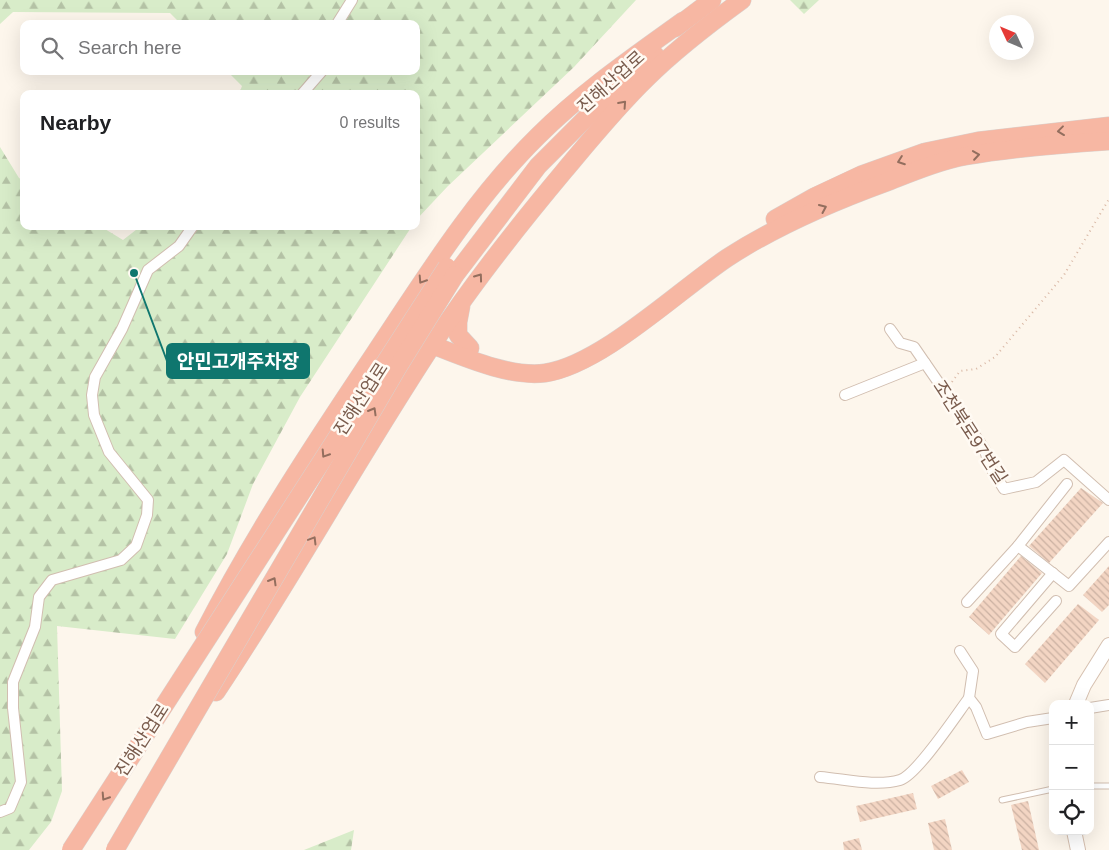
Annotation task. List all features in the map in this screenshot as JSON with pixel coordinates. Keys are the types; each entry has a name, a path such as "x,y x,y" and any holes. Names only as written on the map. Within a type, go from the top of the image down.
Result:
{"highway":[{"name":"진해산업로","path":"115,850 398,367 488,209 546,143 621,70 712,0"},
{"name":"진해산업로","path":"574,115 628,76 678,36 730,0"},
{"path":"153,786 266,618 415,371 505,242 590,141 646,79 683,45 742,0"},
{"path":"415,371 433,358 467,352 539,363 578,349 618,326 707,260 750,233 814,197 861,175 925,152 978,141 1109,126"},
{"path":"394,324 403,322 415,324 436,339 515,372 546,372 574,364 614,341 726,258 798,219 852,195 922,168 965,156 1050,145 1109,141"},
{"path":"172,692 226,590 279,499 426,274 504,171 546,143"},
{"name":"진해산업로","path":"71,850 172,692 451,271"},
{"path":"463,300 458,322 458,335 467,352"}],"street":[{"path":"340,20 352,0"},
{"path":"305,90 319,75"},
{"path":"0,812 10,808 21,782 12,708 13,682 35,627 39,598 52,580 121,560 136,546 143,530 148,500 108,452 94,415 92,395 95,377 122,329 148,270 179,246 190,230"},
{"name":"조천북로97번길","path":"890,329 900,343 914,347 985,450 989,465 1004,489 1036,482 1064,460 1109,500"},
{"path":"845,395 924,363"},
{"path":"967,602 1018,546 1067,484"},
{"path":"1018,546 1069,586 1109,542"},
{"path":"1054,573 1001,634 1015,647 1056,602"},
{"path":"1078,700 1084,685 1109,645"},
{"path":"820,777 886,783 903,779 932,749 969,698 973,671 960,651"},
{"path":"969,698 976,707 987,734 1027,722 1049,719"},
{"path":"1094,707 1109,705"},
{"path":"1075,835 1078,850"}],"lane":[{"path":"1094,786 1109,786"},
{"path":"1002,800 1049,790"}],"path":[{"path":"944,393 960,371 976,369 995,356 1064,275 1109,200"}],"green space":[{"path":"0,0 636,0 574,67 448,186 420,216 420,90 240,90 242,86 231,75 420,75 420,20 177,20 170,13 13,12 0,24"},
{"path":"790,0 819,0 804,14"},
{"path":"0,147 20,179 20,230 107,230 123,240 136,230 409,230 300,397 253,484 227,554 175,639 57,626 62,791 51,822 29,850 0,850"},
{"path":"354,830 351,850 304,850"}],"building":[{"path":"1081,488 1103,503 1049,563 1029,546"},
{"path":"1021,556 1042,573 989,635 969,617"},
{"path":"1109,566 1109,605 1102,612 1083,595"},
{"path":"1078,604 1099,620 1045,683 1025,664"},
{"path":"962,770 969,782 938,799 931,786"},
{"path":"913,793 917,809 860,822 856,806"},
{"path":"1028,801 1039,850 1022,850 1011,805"},
{"path":"945,819 952,850 934,850 928,823"},
{"path":"859,838 862,850 844,850 843,842"}],"place":[{"name":"안민고개주차장","path":"134,273"}]}
